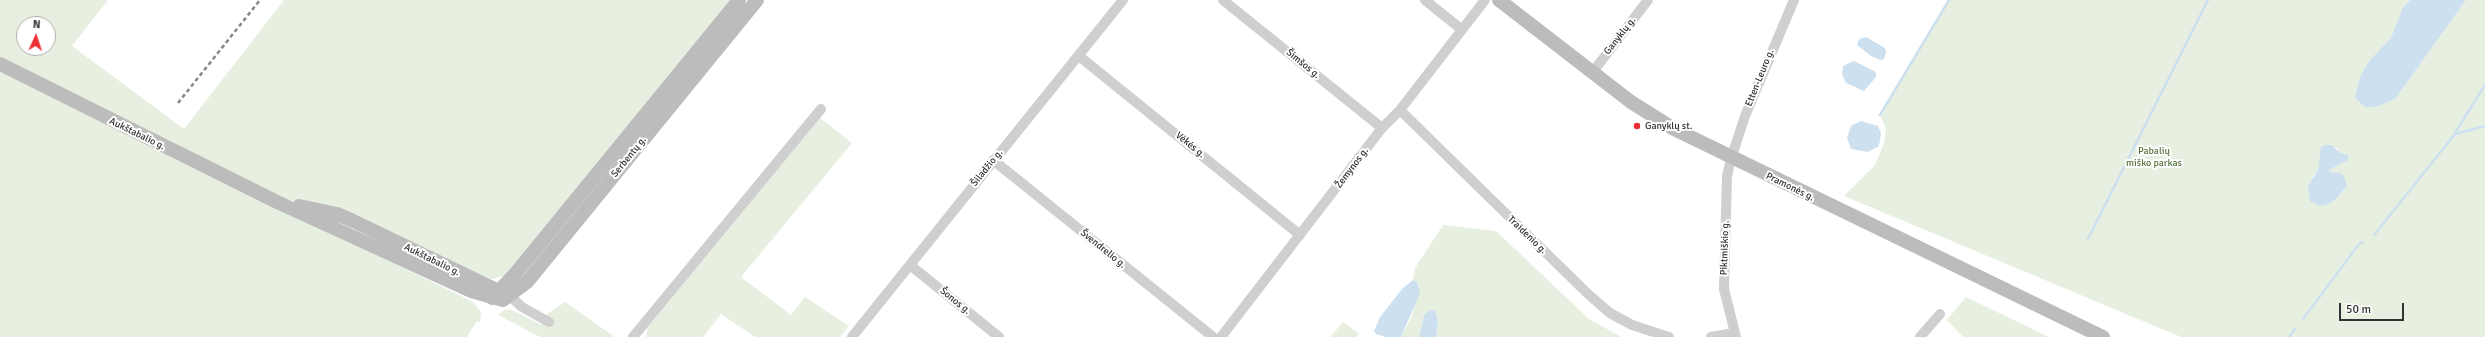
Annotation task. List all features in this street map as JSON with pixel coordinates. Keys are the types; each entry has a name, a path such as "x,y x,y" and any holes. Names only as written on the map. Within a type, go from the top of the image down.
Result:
{"main road":[{"name":"Serbentų g.","path":"500,295 515,274 739,0"},
{"name":"Serbentų g.","path":"500,295 527,282 757,0"},
{"name":"Pramonės g.","path":"1499,0 1592,73 1651,116 1731,159 2103,337"},
{"name":"Aukštabalio g.","path":"0,64 275,201 337,214 500,295"}],"street":[{"name":"Šiladžio g.","path":"852,337 1123,0"},
{"name":"Šimšos g.","path":"1223,0 1382,128"},
{"path":"1425,0 1461,29"},
{"name":"Žemynos g.","path":"1221,337 1382,128 1400,110 1461,29 1485,0"},
{"name":"Ganyklų g.","path":"1592,73 1648,0"},
{"name":"Etten-Leuro g.","path":"1731,159 1770,53 1794,0"},
{"name":"Vėkės g.","path":"1079,56 1300,235"},
{"path":"633,337 821,109"},
{"name":"Traidenio g.","path":"1400,110 1588,294 1610,313 1632,325 1669,337"},
{"name":"Piktmiškio g.","path":"1731,159 1727,176 1724,289 1735,335"},
{"name":"Švendrelio g.","path":"993,160 1212,337"},
{"name":"Šonos g.","path":"910,265 1000,337"},
{"path":"500,295 549,322"},
{"path":"1920,337 1940,314"},
{"path":"1711,337 1735,335"}],"green space":[{"path":"0,0 108,0 72,46 184,129 284,0 730,0 504,276 491,279 338,211 285,199 0,58"},
{"name":"Pabalių miško parkas","path":"1949,0 2410,0 2402,9 2391,38 2369,61 2360,77 2355,98 2395,99 2466,0 2485,0 2485,337 2181,337 1844,196 1875,165 1884,143 1886,129 1880,115","holes":["2336,147 2339,152 2346,154 2328,170 2330,172 2335,172 2347,186 2336,199 2312,178"]},
{"path":"0,69 473,302 481,312 480,322 477,321 467,337 0,337"},
{"path":"820,118 852,143 741,277 791,315 805,297 849,326 840,337 755,337 721,314 703,337 646,337 648,327"},
{"path":"1443,225 1496,231 1589,319 1622,337 1436,337 1438,321 1424,315 1419,337 1401,337 1412,316 1417,282 1413,280 1415,268"},
{"path":"1966,297 2049,337 1963,337 1947,320"},
{"path":"565,302 615,337 540,337 498,315 504,310 512,310 542,325 547,314"},
{"path":"1343,322 1359,334 1357,337 1330,337"}],"water":[{"path":"2410,0 2466,0 2395,99 2376,107 2365,107 2355,98 2360,77 2369,61 2391,38 2402,9"},
{"path":"1866,37 1885,48 1886,53 1884,59 1880,60 1871,56 1857,45 1859,39"},
{"path":"1854,61 1876,72 1876,77 1864,91 1846,83 1842,74 1843,66"},
{"path":"1861,121 1878,126 1881,133 1879,146 1868,152 1851,149 1847,138 1851,126"},
{"path":"2332,145 2339,152 2348,155 2348,160 2329,170 2330,172 2340,173 2344,176 2347,186 2336,199 2326,205 2319,206 2310,201 2308,186 2318,170 2321,147"},
{"path":"1413,280 1417,282 1420,293 1401,337 1386,337 1376,334 1374,331 1380,317 1402,289"},
{"path":"1430,310 1435,310 1438,321 1436,337 1419,337 1424,315"}],"waterway":[{"path":"1880,115 1949,0"},
{"path":"2088,239 2208,0"},
{"path":"2455,133 2485,85"},
{"path":"2374,235 2455,134 2485,126"},
{"path":"2303,319 2359,244 2363,242"},
{"path":"2289,337 2295,329"}],"railway":[{"path":"178,103 260,0"}],"place":[{"name":"Ganyklų st.","path":"1637,126"}]}
